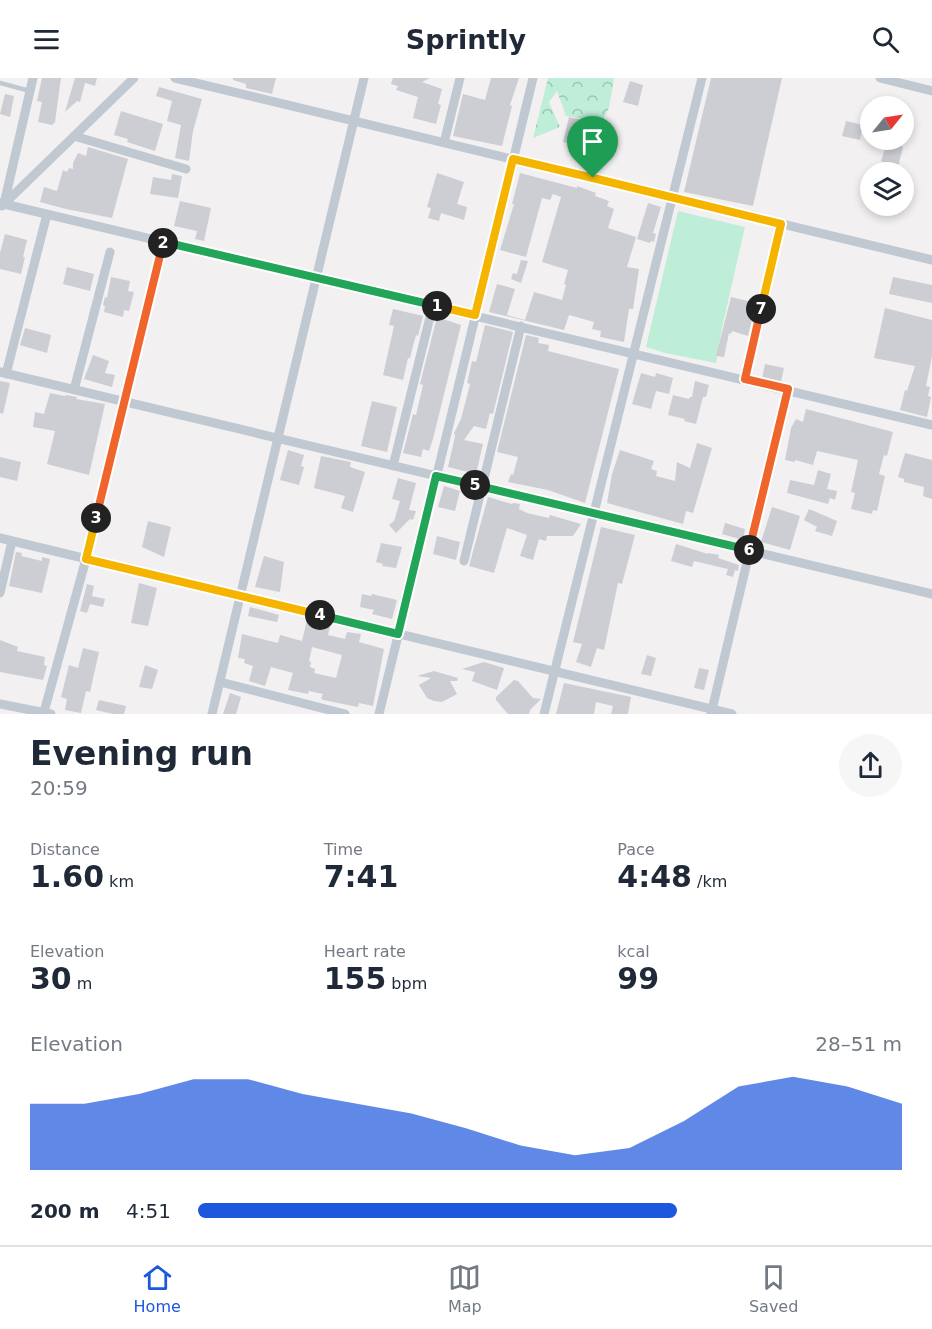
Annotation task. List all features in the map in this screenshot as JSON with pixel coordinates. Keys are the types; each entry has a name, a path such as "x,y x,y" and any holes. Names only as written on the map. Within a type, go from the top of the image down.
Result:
{"street":[{"path":"1,205 33,78"},
{"path":"1,205 134,78"},
{"path":"175,78 195,80 444,143 932,260"},
{"path":"212,714 364,78"},
{"path":"444,143 460,78"},
{"path":"379,714 532,78"},
{"path":"544,714 702,78"},
{"path":"880,78 932,91"},
{"path":"74,136 186,169"},
{"path":"1,205 932,424"},
{"path":"47,214 3,373 932,594"},
{"path":"745,379 781,224"},
{"path":"0,704 48,713 164,242"},
{"path":"74,390 110,252"},
{"path":"393,466 433,305"},
{"path":"464,561 521,326"},
{"path":"712,712 788,389"},
{"path":"0,538 712,712 732,714"},
{"path":"0,593 12,541"},
{"path":"220,682 345,714"}],"lane":[{"path":"0,83 30,91"}],"green space":[{"path":"548,78 614,78 609,108 602,121 566,116 557,91 549,102 560,127 533,138"},
{"path":"678,211 745,227 716,363 646,347"}],"building":[{"path":"42,78 61,78 55,122 52,125 38,122 42,102 37,101"},
{"path":"75,78 97,78 95,86 85,83 80,102 77,101 65,112"},
{"path":"233,78 276,78 272,94 246,88 246,84 233,80"},
{"path":"393,78 430,78 422,82 442,89 436,124 413,118 418,97 396,90 398,86 391,84"},
{"path":"491,78 519,78 510,105 512,106 502,146 453,136 463,94 485,100"},
{"path":"711,78 782,78 753,206 684,192"},
{"path":"630,81 643,85 638,106 623,102"},
{"path":"159,87 202,99 193,131 189,161 175,158 181,125 167,121 172,101 156,96"},
{"path":"5,94 14,96 10,117 0,114"},
{"path":"121,111 163,124 155,151 114,135"},
{"path":"569,117 598,124 593,149 563,142"},
{"path":"846,121 860,124 860,140 842,136"},
{"path":"88,147 128,159 112,218 40,202 44,187 57,191 63,170 67,172 69,168 73,169 78,153 86,156"},
{"path":"884,150 902,150 899,162 881,161"},
{"path":"437,173 464,182 457,204 467,207 464,220 441,213 439,221 428,218 431,208 427,207"},
{"path":"520,173 577,188 577,186 596,193 595,196 609,201 607,206 614,209 608,228 636,237 627,267 639,269 633,309 629,309 624,342 600,337 601,331 592,329 594,322 569,315 564,330 489,312 497,284 515,289 507,315 525,320 534,292 562,300 566,285 564,284 568,270 542,262 561,197 553,194 550,200 542,198 526,257 500,250 514,204 512,204"},
{"path":"172,174 182,176 178,198 150,194 153,177 171,180"},
{"path":"180,201 211,208 204,241 195,239 197,231 174,226"},
{"path":"648,203 661,207 653,233 656,234 654,242 650,243 637,239"},
{"path":"5,234 27,240 21,274 0,269 0,253"},
{"path":"521,260 528,261 521,283 511,279 513,273 517,274"},
{"path":"67,267 94,274 90,291 63,284"},
{"path":"111,277 130,281 128,291 134,292 129,311 124,310 123,317 104,312 105,306 103,305 105,297 107,298"},
{"path":"893,277 932,285 932,303 889,294"},
{"path":"731,297 756,303 748,336 732,331 731,334 729,333 724,357 716,356"},
{"path":"885,308 932,320 932,356 926,386 930,387 928,396 931,397 927,417 900,410 915,366 874,358"},
{"path":"393,309 423,316 403,380 383,375 394,326 389,325"},
{"path":"437,317 461,325 433,439 429,451 423,449 421,457 403,453 413,414 416,415 423,385 420,384"},
{"path":"485,325 513,332 493,414 490,413 486,429 474,426 464,440 483,444 476,474 448,467 454,433 461,419 470,384 467,383 472,361 476,362"},
{"path":"25,328 51,335 47,353 20,345"},
{"path":"526,335 539,338 538,343 549,345 548,351 619,369 585,503 548,490 508,482 511,474 513,475 518,457 497,452"},
{"path":"93,355 109,361 105,373 115,375 112,387 84,379"},
{"path":"765,364 784,368 781,382 762,378"},
{"path":"641,373 655,377 656,373 673,378 669,394 656,391 651,409 632,404"},
{"path":"0,381 10,383 3,414 0,413"},
{"path":"695,381 709,385 706,397 703,397 696,424 668,415 673,395 689,399 692,397"},
{"path":"50,393 105,404 89,475 47,464 55,431 33,427 35,412 44,414"},
{"path":"372,401 397,407 387,452 361,446"},
{"path":"806,409 893,432 887,456 884,455 879,474 885,476 877,511 873,510 872,514 851,509 855,493 851,492 858,460 817,451 813,465 785,460 791,428 796,419 803,422"},
{"path":"697,443 712,448 693,513 686,511 683,524 607,503 612,474 620,450 654,461 651,469 657,471 656,476 675,481 677,462 690,468"},
{"path":"288,450 304,455 301,466 304,467 299,485 280,480"},
{"path":"905,453 932,460 932,499 923,496 924,487 904,482 904,479 898,477"},
{"path":"321,456 351,462 350,467 365,472 353,512 341,508 345,496 314,488"},
{"path":"0,457 21,462 17,481 0,477"},
{"path":"818,470 831,474 827,489 837,491 835,500 830,498 828,504 787,493 790,480 814,485"},
{"path":"398,478 416,483 409,510 416,511 413,520 410,519 396,533 389,525 394,521 400,501 392,499"},
{"path":"444,486 460,491 455,511 438,507"},
{"path":"488,497 520,504 519,509 527,513 549,518 550,515 581,524 573,536 547,536 546,541 539,539 533,560 520,556 527,535 507,528 494,573 469,566"},
{"path":"772,507 800,516 790,550 761,542"},
{"path":"809,509 837,521 832,536 815,531 817,527 804,520"},
{"path":"148,521 171,527 164,557 142,547"},
{"path":"725,523 745,529 743,540 722,534"},
{"path":"601,527 635,535 622,584 618,583 604,650 597,648 591,667 576,662 582,644 573,642"},
{"path":"437,536 460,542 456,560 433,554"},
{"path":"381,543 402,547 396,568 382,566 383,564 376,562"},
{"path":"676,544 719,555 718,558 739,565 738,571 735,570 733,577 726,575 728,569 694,561 692,567 671,561"},
{"path":"16,552 22,553 21,556 42,561 42,557 50,559 42,593 9,586"},
{"path":"264,556 284,562 280,592 255,587"},
{"path":"139,583 157,588 148,626 131,623"},
{"path":"87,584 94,586 92,596 105,599 103,607 90,604 87,613 80,611"},
{"path":"362,594 397,600 392,619 372,614 374,610 360,607"},
{"path":"250,607 279,615 277,622 248,616"},
{"path":"307,620 330,627 328,635 345,639 347,632 361,634 359,642 384,649 373,706 359,703 358,707 323,700 321,698 323,694 288,690 293,673 271,667 265,686 249,681 253,666 244,663 245,659 238,658 242,634 278,643 280,635 302,641","holes":["312,647 342,655 336,678 314,673 315,669 310,667"]},
{"path":"0,640 18,647 17,651 45,657 44,665 47,666 43,680 0,672"},
{"path":"83,648 99,652 90,692 86,691 81,713 65,710 67,699 61,697 69,665 78,668"},
{"path":"647,655 656,658 651,676 641,674"},
{"path":"484,662 504,668 497,690 472,681 475,672 462,669"},
{"path":"145,665 158,670 152,689 139,687"},
{"path":"699,668 709,670 704,690 694,688"},
{"path":"434,671 458,678 457,681 450,681 457,694 442,702 427,698 419,685 431,678 417,676"},
{"path":"514,680 518,681 533,698 541,699 529,714 508,714 496,700 496,697"},
{"path":"564,683 631,697 628,714 611,714 613,706 596,702 594,714 556,714"},
{"path":"230,693 241,697 236,714 223,714"},
{"path":"99,700 126,706 124,714 96,710"}],"route":[{"path":"513,159 593,178 781,224 745,379 788,389 750,550 436,476 398,634 86,559 164,242 475,315 513,159"}]}
